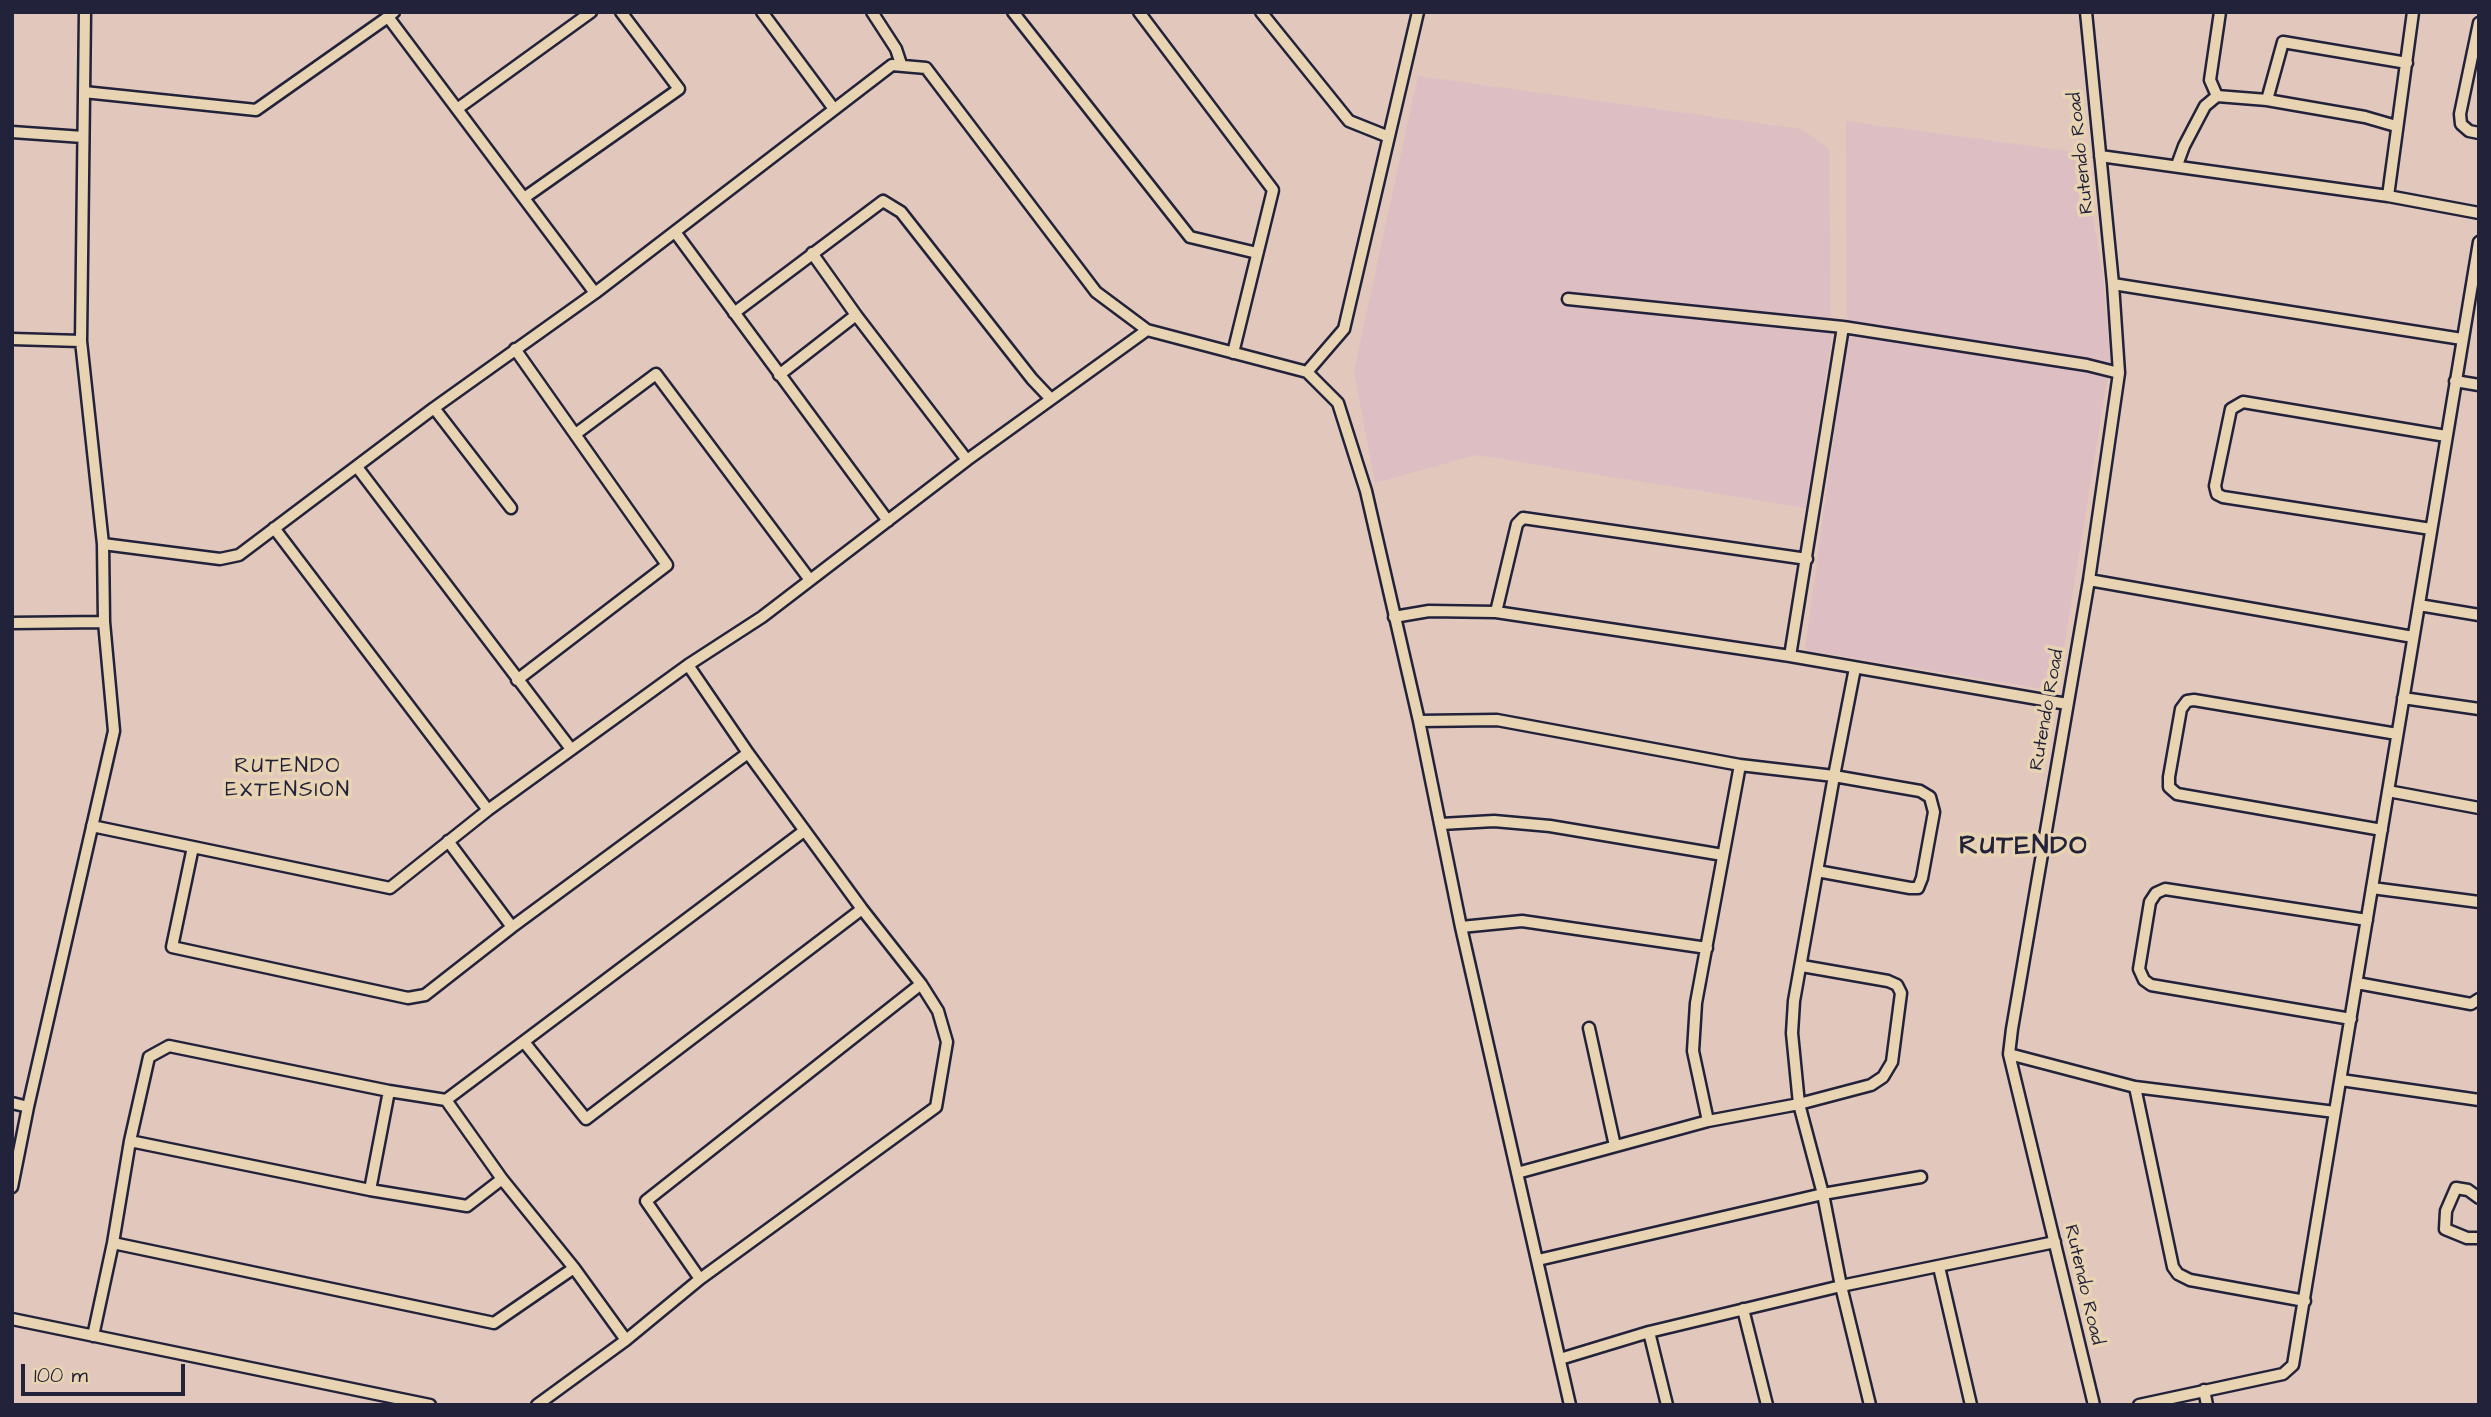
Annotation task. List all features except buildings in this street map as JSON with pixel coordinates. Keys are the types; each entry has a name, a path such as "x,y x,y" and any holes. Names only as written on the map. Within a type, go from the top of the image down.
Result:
{"street":[{"path":"12,1187 114,731 104,622 103,544 81,341 85,12"},
{"path":"457,109 591,12"},
{"path":"524,198 678,89 621,12"},
{"path":"762,12 834,109"},
{"path":"872,12 896,49 901,64"},
{"path":"1013,12 1190,237 1257,253"},
{"path":"1139,12 1273,190 1233,353"},
{"path":"1307,372 1344,329 1418,12"},
{"name":"Rutendo Road","path":"2086,12 2113,284 2119,373 2088,579 2009,1054 2094,1405"},
{"path":"2217,96 2210,80 2220,12"},
{"path":"2388,196 2413,12"},
{"path":"1263,13 1349,121 1389,137"},
{"path":"84,92 256,110 391,14 457,109 595,293"},
{"path":"2479,23 2460,114 2461,124 2469,131 2479,133"},
{"path":"2267,100 2283,43 2407,62"},
{"path":"103,544 220,559 239,555 434,408 595,293 892,65 926,68 1096,292 1147,330 1307,372 1338,403 1366,491 1419,721 1461,927 1570,1405"},
{"path":"2177,165 2183,146 2205,106 2217,96 2267,100 2365,117 2396,126"},
{"path":"12,131 83,137"},
{"path":"2100,156 2388,196 2479,213"},
{"path":"734,313 883,201 901,212 1032,379 1050,398"},
{"path":"675,232 888,521"},
{"path":"2139,1405 2283,1374 2293,1364 2462,339 2475,282 2479,242"},
{"path":"812,253 967,460"},
{"path":"2113,284 2462,339"},
{"path":"1568,299 1843,327 2087,365 2119,373"},
{"path":"779,375 856,315"},
{"path":"1790,656 1843,327"},
{"path":"92,826 390,888 488,810 688,665 762,617 1050,398 1147,330"},
{"path":"12,339 81,341"},
{"path":"515,349 577,433 667,565 517,680"},
{"path":"577,433 656,374 810,580"},
{"path":"2455,381 2479,385"},
{"path":"2431,529 2223,497 2217,494 2215,485 2231,409 2243,402 2446,436"},
{"path":"434,408 510,508"},
{"path":"358,467 571,749"},
{"path":"1496,612 1517,524 1523,518 1807,559"},
{"path":"274,528 488,810"},
{"path":"2088,579 2413,637"},
{"path":"2419,605 2479,615"},
{"path":"1394,617 1430,611 1496,612 1790,656 2067,704"},
{"path":"12,623 104,622"},
{"path":"537,1405 626,1340 700,1279 936,1107 947,1042 937,1011 921,984 804,831 688,665"},
{"path":"1855,668 1794,1001 1791,1033 1799,1104 1823,1194 1841,1286 1870,1405"},
{"path":"2403,698 2479,709"},
{"path":"2382,830 2177,794 2169,787 2169,777 2181,709 2187,701 2398,734"},
{"path":"1419,721 1497,720 1740,765 1834,776 1920,791 1930,797 1934,812 1918,888 1817,872"},
{"path":"193,847 172,947 408,998 425,995 512,927 748,753"},
{"path":"1708,1121 1693,1051 1696,1003 1740,765"},
{"path":"2388,791 2479,808"},
{"path":"1441,824 1494,821 1550,827 1723,855"},
{"path":"93,1336 113,1243 130,1140 149,1057 169,1046 446,1100 804,831"},
{"path":"448,841 512,927"},
{"path":"2372,888 2479,902"},
{"path":"2351,1019 2151,985 2144,980 2139,969 2150,902 2156,893 2165,889 2367,920"},
{"path":"524,1042 586,1119 862,909"},
{"path":"1461,927 1522,922 1707,948"},
{"path":"1517,1173 1708,1121 1799,1104 1871,1085 1883,1077 1892,1062 1901,993 1897,985 1888,981 1802,966"},
{"path":"2357,983 2471,1004 2479,999"},
{"path":"700,1279 646,1201 921,984"},
{"path":"1589,1028 1615,1146"},
{"path":"2009,1054 2135,1087 2336,1112"},
{"path":"2341,1080 2479,1100"},
{"path":"2135,1087 2173,1267 2178,1274 2190,1280 2305,1301"},
{"path":"370,1190 389,1091"},
{"path":"446,1100 502,1179 626,1340"},
{"path":"12,1103 28,1107"},
{"path":"130,1140 370,1190 467,1206 502,1179"},
{"path":"1538,1259 1823,1194 1921,1177"},
{"path":"2479,1198 2468,1190 2456,1188 2446,1211 2445,1229 2467,1238 2479,1238"},
{"path":"1560,1359 1649,1332 1743,1309 2055,1242"},
{"path":"113,1243 494,1323 573,1268"},
{"path":"1939,1267 1971,1405"},
{"path":"1743,1309 1767,1405"},
{"path":"12,1320 430,1405"},
{"path":"1649,1332 1667,1405"},
{"path":"2204,1390 2207,1405"}],"shaded area":[{"path":"1418,76 1801,129 1829,149 1831,342 1806,508 1476,455 1375,483 1354,371"},
{"path":"1846,121 2082,153 2103,276 2110,361 2057,691 1805,650 1847,340"}],"district":[{"name":"RUTENDO EXTENSION","path":"288,780"},
{"name":"RUTENDO","path":"2024,848"}]}
